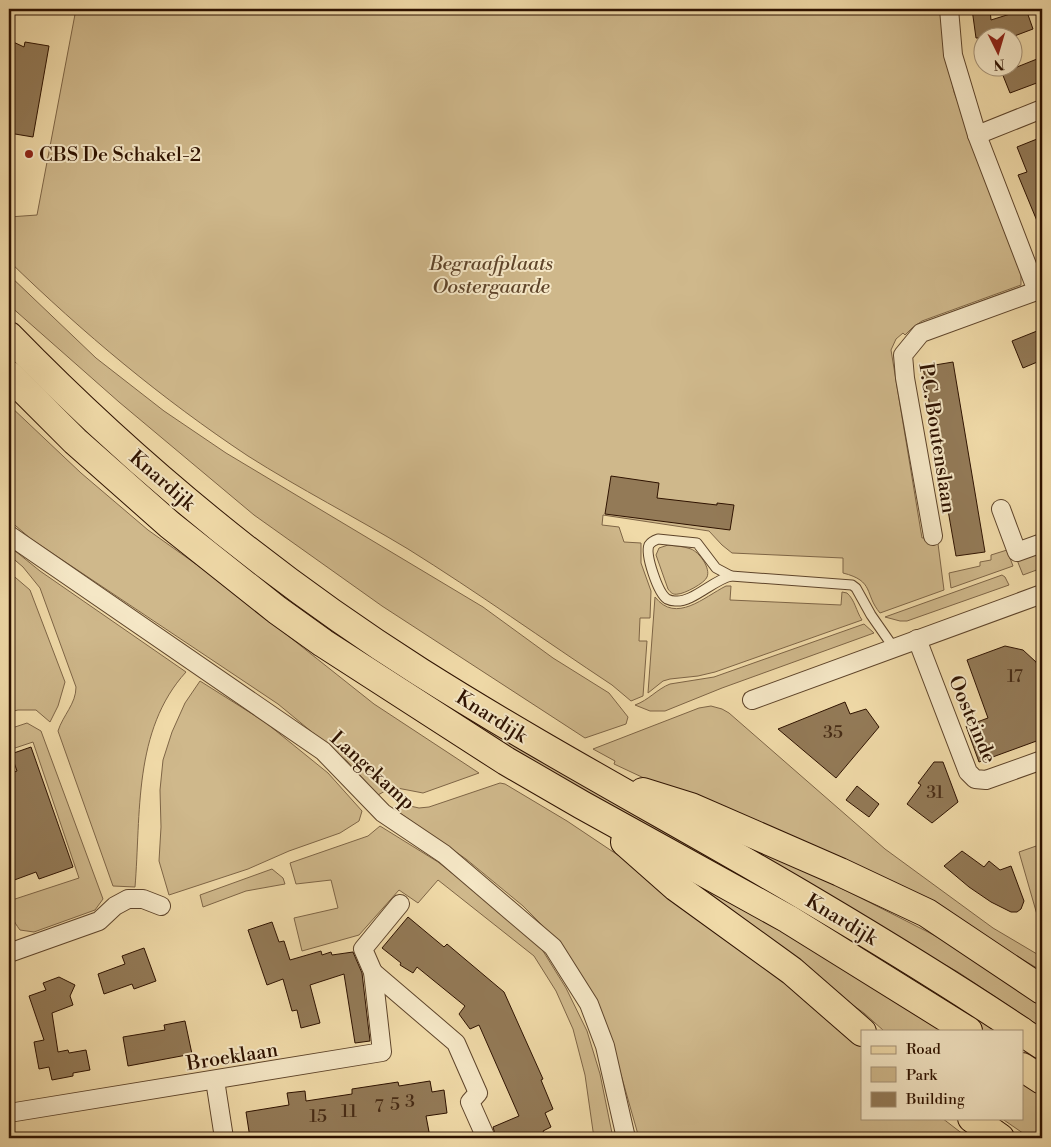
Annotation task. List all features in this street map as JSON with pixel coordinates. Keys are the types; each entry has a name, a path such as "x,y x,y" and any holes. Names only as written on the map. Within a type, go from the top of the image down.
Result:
{"main road":[{"name":"Knardijk","path":"9,336 66,394 191,505 273,571 420,672 566,761 810,899 1020,1030"},
{"name":"Knardijk","path":"9,375 75,441 170,525 269,604 322,643 506,761 582,806 788,919 966,1030"},
{"path":"598,779 691,807 886,893 928,913 1042,990"},
{"path":"582,806 676,887 792,971 861,1031"},
{"name":"Knardijk","path":"1024,1032 1042,1045"},
{"path":"1024,1068 1042,1080"},
{"path":"975,1120 1000,1138"}],"street":[{"path":"950,9 953,55 977,135 1040,290"},
{"path":"977,135 1042,109"},
{"name":"P.C. Boutenslaan","path":"933,536 905,378 903,355 921,333 1040,290"},
{"path":"1001,509 1017,552 1042,543"},
{"name":"Langekamp","path":"9,535 323,751 383,814 444,854 553,947 589,1004 605,1046 626,1138"},
{"path":"752,700 1042,594"},
{"name":"Oosteinde","path":"917,639 968,772 975,779 986,780 1042,760"},
{"path":"9,953 99,921 115,906 128,899 143,900 161,906"},
{"name":"Broeklaan","path":"9,1113 382,1052 373,972 363,949 400,904"},
{"name":"Broeklaan","path":"373,972 456,1043 478,1093 470,1102 486,1138"},
{"path":"215,1080 224,1138"}],"lane":[{"path":"730,576 682,600 667,599 661,592 650,563 648,553 650,546 653,541 658,539 697,543 716,568 730,576 852,585 856,588 871,616 894,648"}],"green space":[{"name":"Begraafplaats Oostergaarde","path":"76,9 940,9 944,43 954,92 1021,271 1021,285 922,321 905,335 903,333 896,339 891,350 922,538 937,536 944,590 880,613 865,584 853,576 843,573 843,558 732,553 709,531 603,515 602,525 619,527 624,542 641,543 641,563 651,591 650,618 640,618 639,641 647,641 643,696 631,701 612,685 434,565 248,456 185,412 124,364 65,314 9,261 9,217 37,215"},
{"path":"9,275 96,358 164,411 226,453 483,607 553,658 609,693 628,717 626,724 585,738 382,606 254,515 119,402 9,305"},
{"path":"9,347 184,511 999,1030 981,1030 580,792 327,634 172,517 9,362"},
{"path":"9,405 81,473 148,530 214,577 374,704 479,773 423,793 392,787 378,795 347,761 278,704 31,539 9,520"},
{"path":"668,545 688,548 694,551 704,561 707,569 707,577 699,585 681,594 673,594 668,589 656,555 659,548"},
{"path":"9,546 40,571 186,672 169,695 157,720 148,746 140,802 135,887 113,886 58,731 72,704 76,687 40,588 23,567 9,555"},
{"path":"1007,550 1013,566 951,588 949,573 980,566 980,562 991,560 991,555"},
{"path":"1042,552 1042,568 1023,575 1017,560"},
{"path":"9,572 30,590 65,682 58,706 50,722 36,710 9,712"},
{"path":"1002,575 1009,585 907,621 885,617"},
{"path":"726,586 731,586 730,600 841,605 842,592 847,593 862,620 715,672 663,681 648,693 655,597 663,605 681,608 690,606"},
{"path":"864,624 874,633 722,688 665,711 650,711 635,705 670,684 714,677"},
{"path":"200,681 265,722 328,773 362,811 359,821 340,833 289,851 248,869 169,895 159,861 161,827 160,790 163,760 172,732 185,703"},
{"path":"711,706 729,713 885,849 993,928 1042,957 1042,971 988,939 614,764 615,761 593,749 699,708"},
{"path":"27,723 41,731 103,899 95,910 34,932 20,930 12,916 9,901 79,878 33,742 9,750 9,729"},
{"path":"500,783 505,784 567,821 703,912 805,989 861,1045 861,1120 945,1120 968,1138 639,1138 610,1036 594,997 582,976 559,942 523,906 466,859 394,809 401,804 419,808 429,807"},
{"path":"581,814 732,897 943,1030 883,1030 864,1013"},
{"path":"686,821 795,862 1042,995 1042,1028 958,972"},
{"path":"380,826 438,862 516,924 543,951 566,988 587,1031 600,1074 613,1138 594,1138 585,1075 573,1029 556,991 534,956 438,880 418,903 399,890 359,935 302,951 294,918 338,908 331,880 296,884 290,863 368,836"},
{"path":"1042,844 1042,932 1019,852"},
{"path":"272,869 283,878 285,884 246,891 203,907 200,895"},
{"path":"1024,1084 1042,1097 1042,1138 1030,1138 1004,1120 1024,1120"}],"building":[{"path":"972,9 990,9 991,20 1026,9 1033,29 1024,32 1024,28 975,28"},
{"path":"9,40 24,47 25,42 49,46 33,137 9,133"},
{"path":"1042,57 1042,81 1010,93 1004,78 1024,78 1024,64"},
{"path":"1042,137 1042,233 1018,175 1027,172 1017,147"},
{"path":"1042,329 1042,360 1023,368 1012,341"},
{"path":"953,362 985,552 956,556 923,367"},
{"path":"611,476 659,483 657,498 717,505 717,503 734,505 730,530 605,514"},
{"path":"1005,646 1023,650 1036,662 1042,681 1042,739 979,762 966,726 988,718 967,660"},
{"path":"845,702 850,714 866,709 879,727 836,778 778,729"},
{"path":"31,747 73,867 39,879 36,872 9,882 9,774 17,771 11,754"},
{"path":"934,762 943,762 958,802 932,823 907,804 921,785 918,783"},
{"path":"857,786 879,804 869,817 846,800"},
{"path":"962,851 984,867 989,861 1000,870 1011,866 1024,901 1021,909 1017,912 1011,912 991,902 944,866"},
{"path":"408,917 444,947 447,944 504,992 543,1079 541,1080 553,1109 545,1113 551,1127 543,1131 547,1138 496,1138 493,1127 519,1116 479,1025 470,1029 459,1014 465,1006 417,967 413,973 400,965 401,963 382,948"},
{"path":"272,922 279,942 284,941 290,960 321,951 322,955 331,952 332,955 353,952 362,973 370,1041 355,1043 344,974 310,985 320,1023 301,1028 297,1010 292,1011 283,979 267,985 248,930"},
{"path":"144,948 156,981 134,989 132,984 104,994 98,974 125,964 122,956"},
{"path":"59,977 75,985 70,996 73,1005 52,1013 58,1052 68,1050 69,1053 86,1050 90,1070 52,1080 49,1067 39,1069 34,1042 44,1040 29,996 46,990 43,983"},
{"path":"185,1021 192,1054 128,1066 123,1037 165,1030 164,1025"},
{"path":"430,1081 432,1092 444,1090 447,1113 426,1116 430,1137 250,1138 246,1112 289,1105 287,1093 305,1091 306,1101 352,1094 352,1089 398,1082 399,1086"}],"place":[{"name":"CBS De Schakel-2","path":"29,154"}]}
